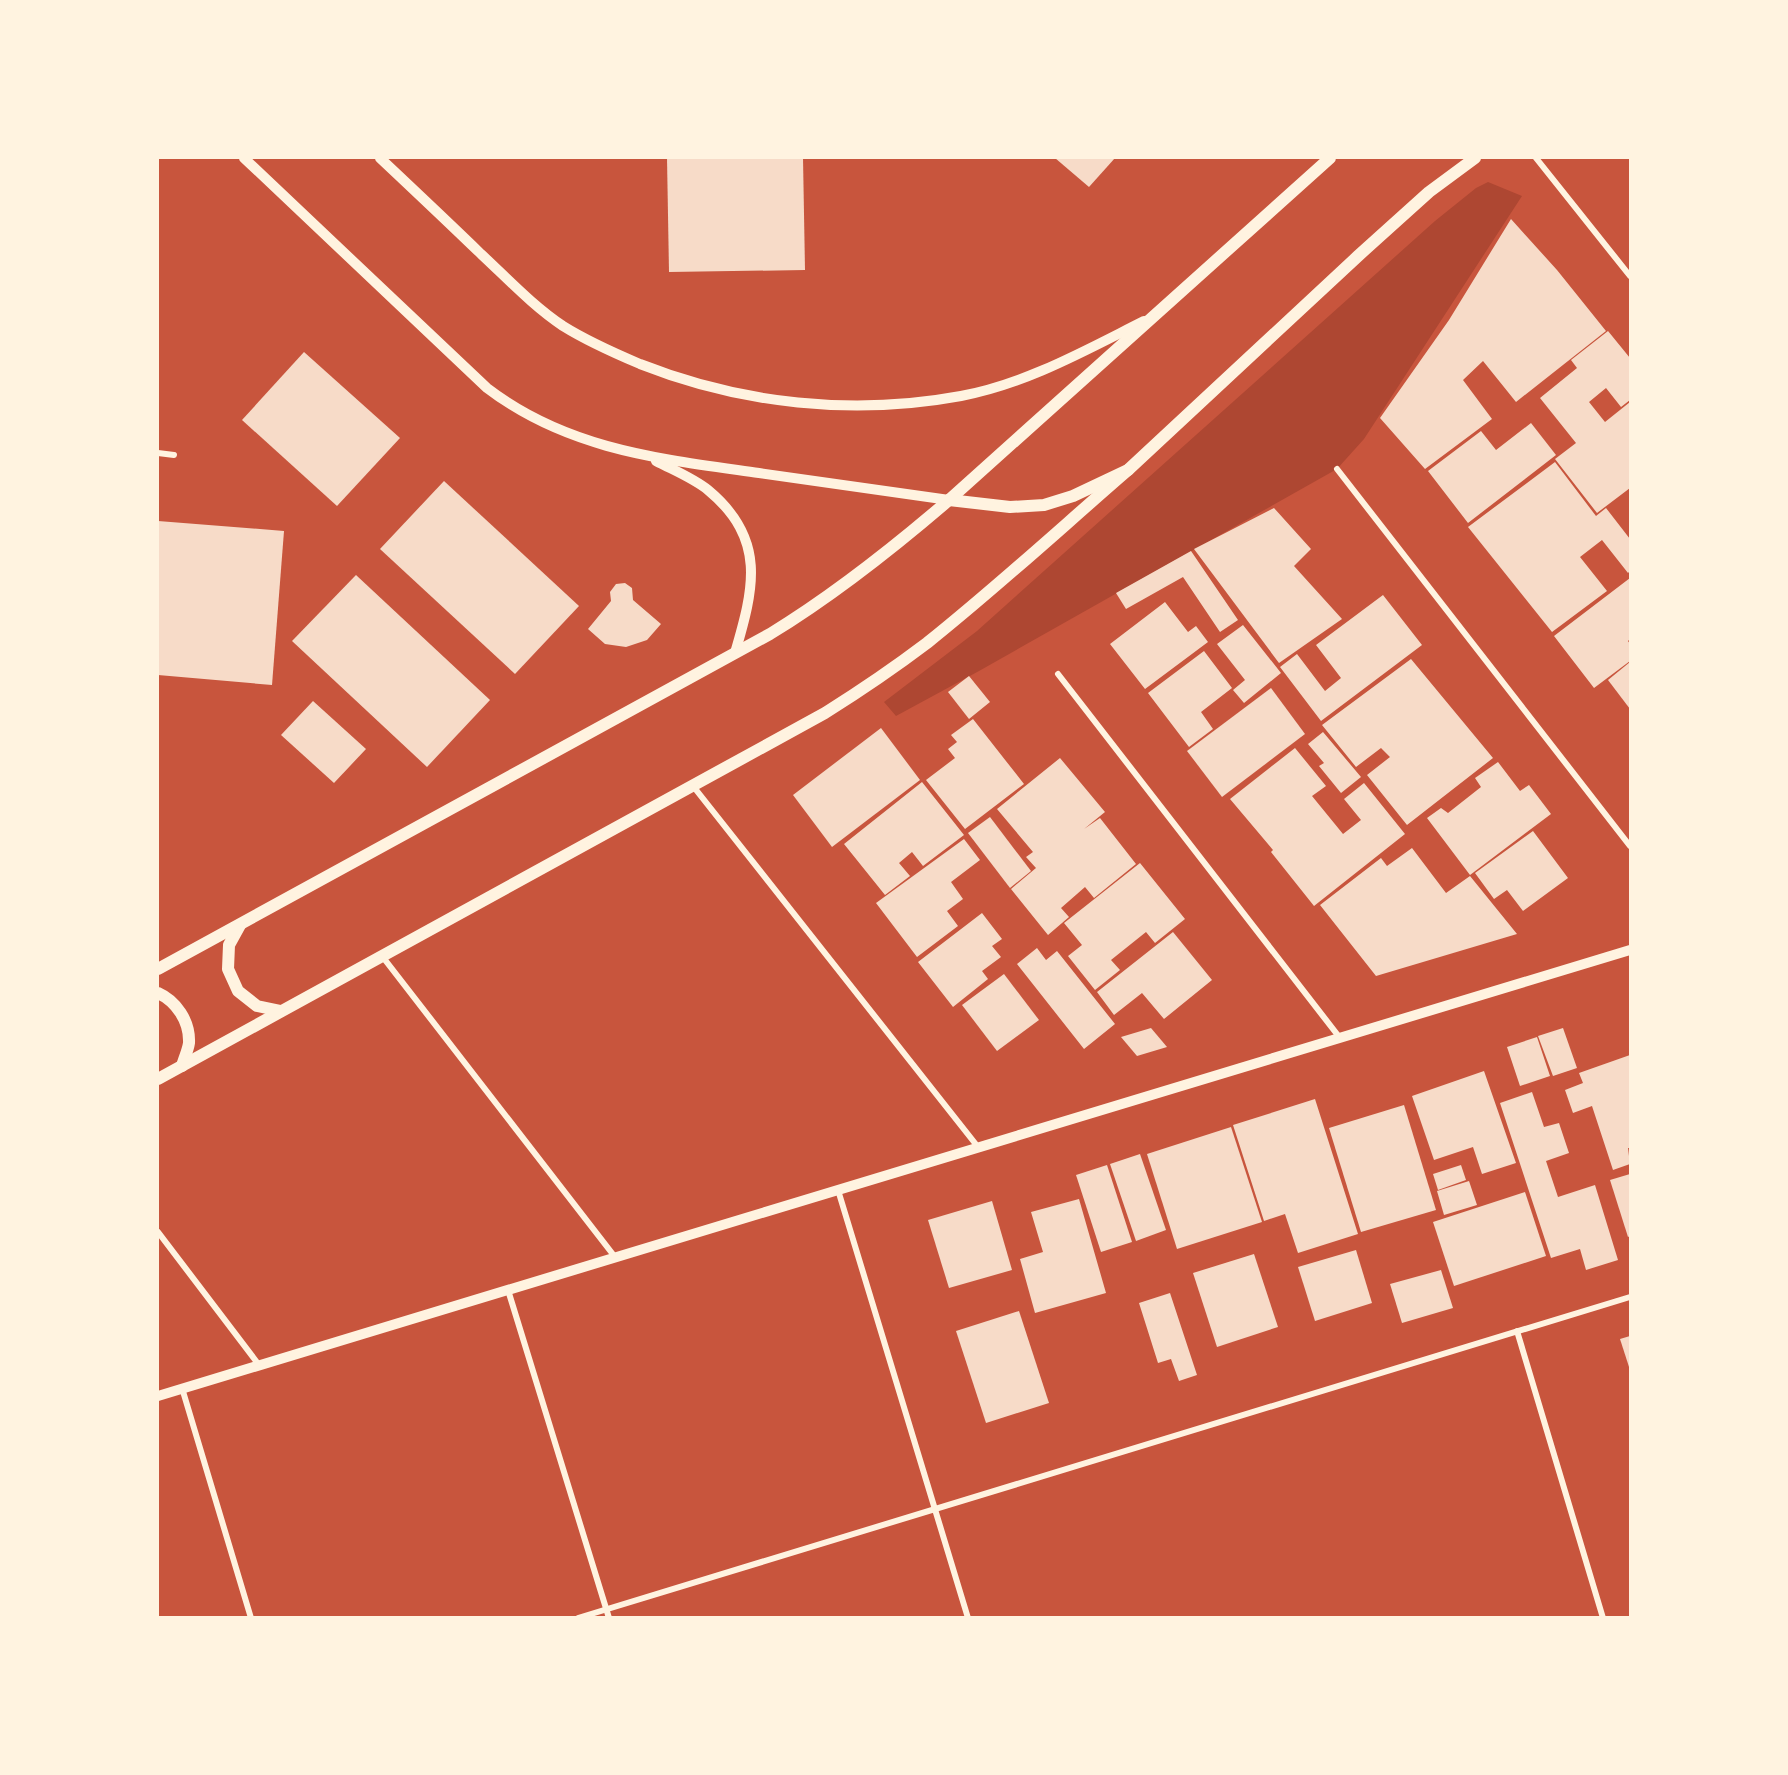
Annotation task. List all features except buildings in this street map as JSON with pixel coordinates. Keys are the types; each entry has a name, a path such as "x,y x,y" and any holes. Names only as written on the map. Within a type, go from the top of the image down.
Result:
{"main road":[{"path":"158,969 805,613 896,546 949,501 1330,158"},
{"path":"158,1079 825,713 876,681 977,602 1128,470 1429,192 1475,158"},
{"path":"949,501 1010,507 1044,505 1073,496 1128,470"},
{"path":"241,924 229,945 228,969 238,991 257,1006 281,1011"},
{"path":"158,993 169,998 185,1017 189,1042 182,1066"}],"street":[{"path":"244,158 487,388 508,404 542,422 581,439 651,458 949,501"},
{"path":"380,158 526,297 564,326 614,353 679,379 731,393 785,401 840,405 904,403 962,396 1036,373 1068,360 1153,316"},
{"path":"1536,158 1630,276"},
{"path":"158,453 174,455"},
{"path":"651,458 707,489 730,512 743,534 752,562 751,588 746,616 735,653"},
{"path":"1338,469 1630,846"},
{"path":"1058,674 1340,1038"},
{"path":"693,786 978,1147"},
{"path":"158,1396 1630,950"},
{"path":"381,956 615,1257"},
{"path":"838,1190 968,1617"},
{"path":"158,1232 260,1365"},
{"path":"508,1290 609,1617"},
{"path":"578,1617 1630,1297"},
{"path":"1517,1331 1603,1617"},
{"path":"182,1388 251,1617"}],"shaded area":[{"path":"1488,182 1522,196 1364,439 1337,469 896,716 884,702 977,631 1435,221 1476,188"}]}
